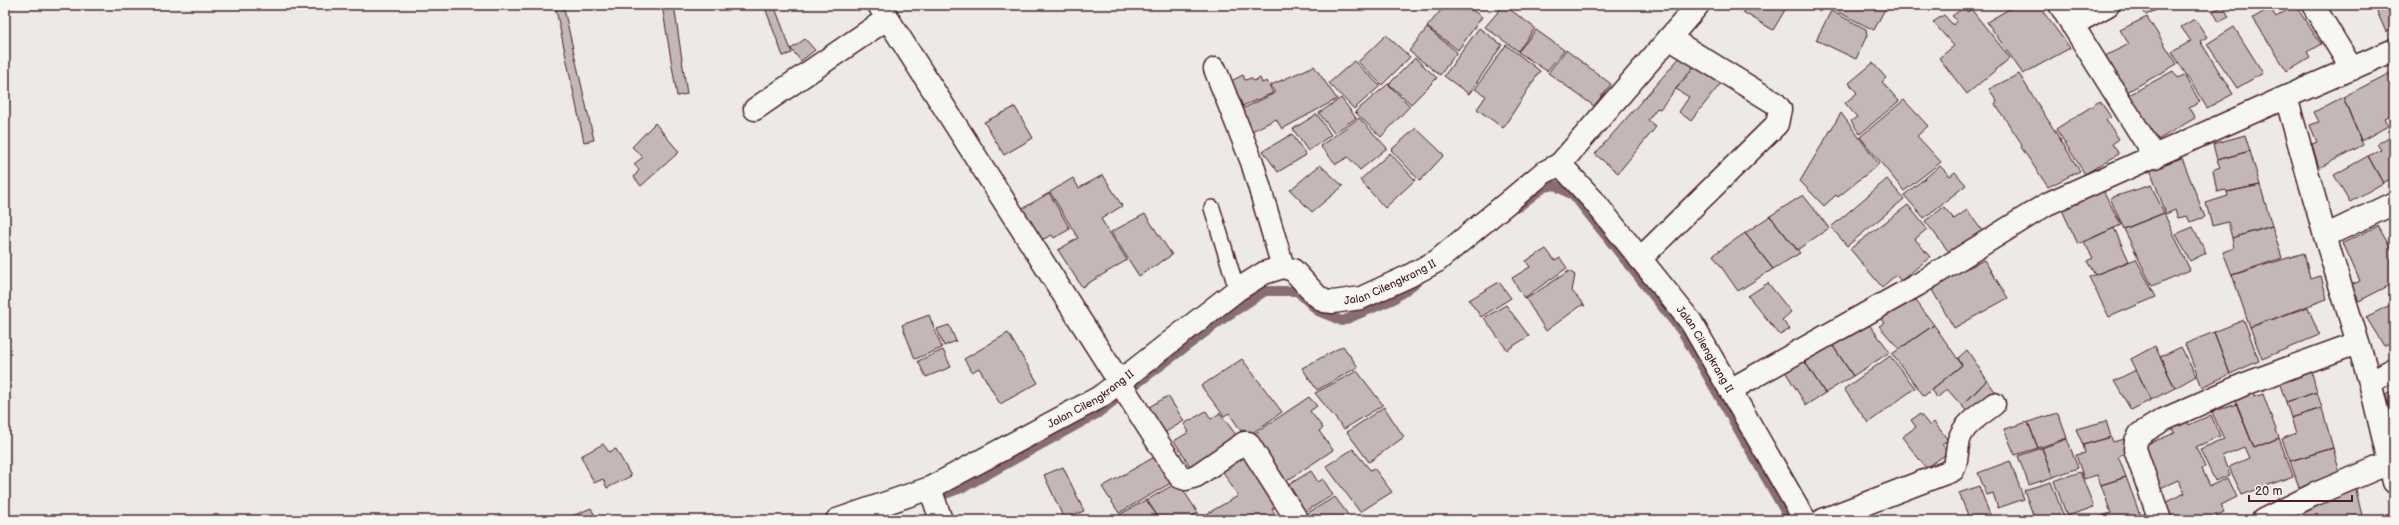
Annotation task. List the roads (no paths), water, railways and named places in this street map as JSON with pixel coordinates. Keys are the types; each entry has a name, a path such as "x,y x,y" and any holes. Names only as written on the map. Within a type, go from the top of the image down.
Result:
{"street":[{"path":"1560,164 1698,5"},
{"path":"2060,5 2155,157"},
{"path":"2072,25 2108,5"},
{"path":"2313,5 2352,69"},
{"path":"755,109 884,11 1180,477 1186,479 1196,476 1244,443 1248,443 1297,520"},
{"path":"1640,259 1777,124 1780,116 1780,109 1775,103 1669,38"},
{"path":"1730,390 1919,284 2047,204 2394,50"},
{"path":"1215,69 1252,162 1283,267"},
{"path":"2262,520 2313,495 2392,472 2370,382 2325,236 2286,97"},
{"name":"Jalan Cilengkrang II","path":"837,520 930,488 1100,397 1237,290 1264,273 1283,267 1297,272 1311,290 1324,301 1333,302 1361,298 1409,276 1437,261 1543,173 1560,164 1593,200 1691,322 1805,520"},
{"path":"2325,236 2394,203"},
{"path":"2160,520 2135,449 2136,442 2140,434 2163,420 2245,384 2357,343"},
{"path":"2370,382 2394,369"},
{"path":"1823,520 1953,470 1958,461 1959,440 1964,429 1994,404"},
{"path":"930,488 941,520"}],"lane":[{"path":"1212,208 1237,290"}],"waterway":[{"path":"1518,207 1544,187 1555,185 1575,197 1683,333 1790,520"},
{"path":"1132,387 1227,316 1265,291 1297,291 1318,311 1342,321 1392,300 1418,281"},
{"path":"942,495 964,487 1098,413 1120,396"}]}
